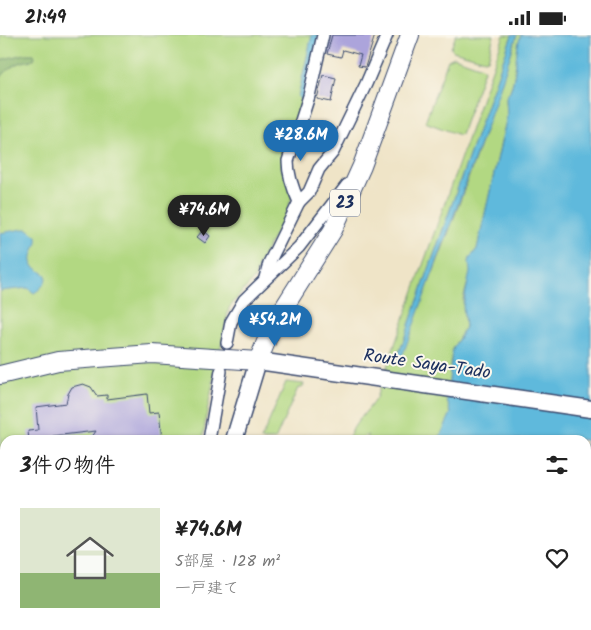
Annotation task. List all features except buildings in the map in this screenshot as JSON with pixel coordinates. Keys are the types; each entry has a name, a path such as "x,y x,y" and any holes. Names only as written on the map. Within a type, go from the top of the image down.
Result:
{"main road":[{"name":"23","path":"258,361 273,325 333,230 362,166 410,35"},
{"path":"0,375 58,361 152,354 258,361 236,435"},
{"name":"Route Saya-Tado","path":"258,361 591,409"}],"street":[{"path":"299,202 290,177 288,161 309,96 323,35"},
{"path":"265,279 269,263 299,202 309,193 319,169 333,152 366,84 386,35"},
{"path":"227,343 231,322 244,300 299,247 362,166"},
{"path":"210,435 221,371"}],"green space":[{"path":"0,35 312,35 298,97 302,100 281,168 291,188 292,197 286,214 260,261 254,279 229,308 204,435 0,435"},
{"path":"456,35 494,35 488,59 485,60 453,51 451,48"},
{"path":"504,35 512,35 397,359 431,279 476,158 517,35 521,35 514,76 506,98 507,116 477,249 470,258 471,272 463,299 465,327 452,351 447,401 451,413 441,435 350,435 376,398"},
{"path":"24,54 34,54 35,57 33,60 14,65 0,79 0,60"},
{"path":"454,57 482,67 484,70 461,134 459,135 425,122 448,60"},
{"path":"286,382 304,384 302,388 298,388 277,435 263,435"}],"water":[{"path":"312,35 319,35 302,100 298,97"},
{"path":"512,35 517,35 494,106 403,354 397,359"},
{"path":"521,35 591,35 591,435 441,435 451,413 447,401 452,351 465,327 463,305 470,272 469,262 477,249 507,116 506,97 513,83"},
{"path":"28,229 37,236 37,244 32,257 33,266 46,275 46,280 34,293 28,288 0,291 0,233"}]}
